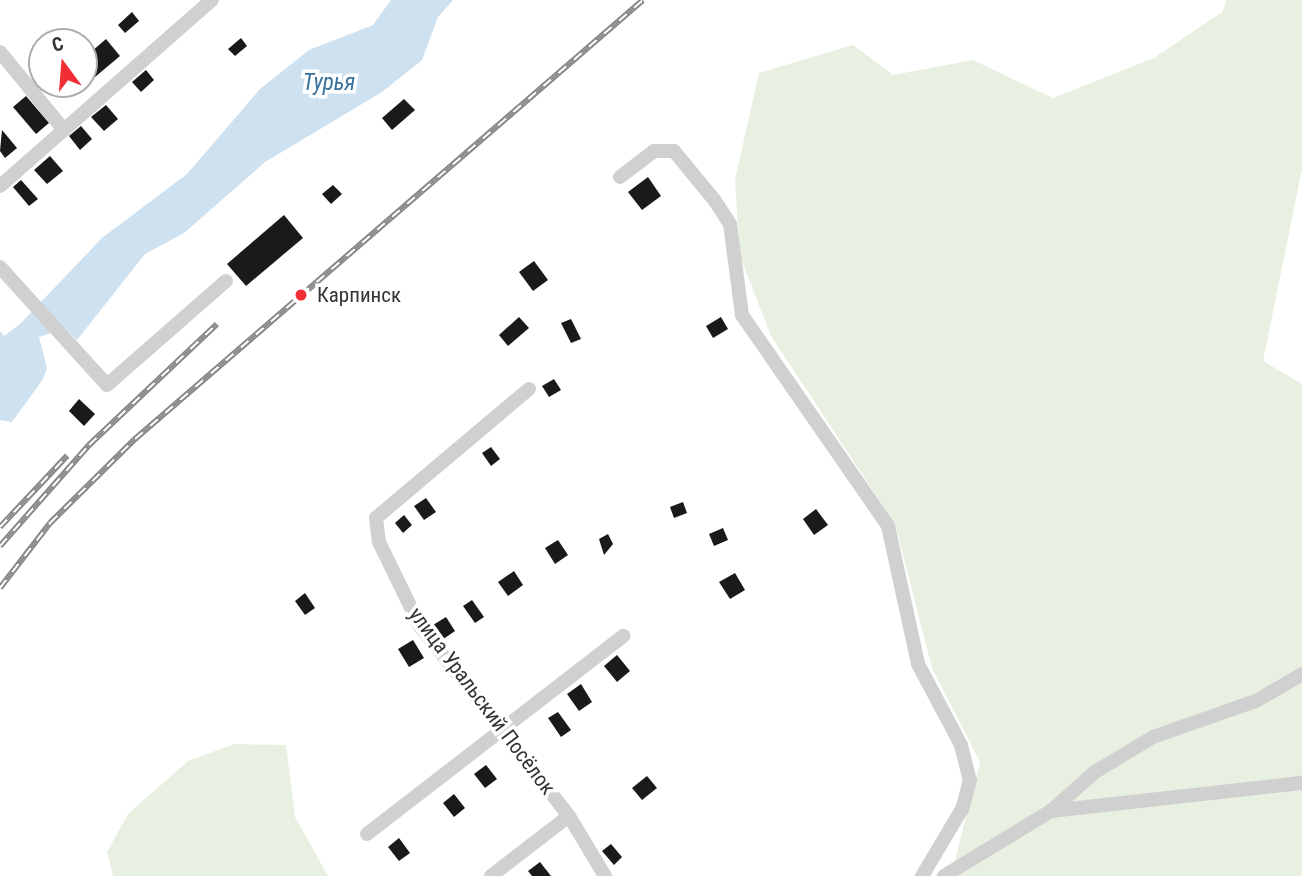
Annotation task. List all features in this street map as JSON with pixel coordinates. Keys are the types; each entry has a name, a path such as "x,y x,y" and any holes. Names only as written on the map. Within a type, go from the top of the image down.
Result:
{"street":[{"path":"0,186 212,0"},
{"path":"0,52 64,130"},
{"path":"620,177 654,151 674,151 715,201 730,224 742,315 888,526 918,664 961,745 970,780 962,809 922,876"},
{"path":"0,267 107,385 226,281"},
{"name":"улица Уральский Посёлок","path":"529,389 376,518 379,542 420,626 569,816 605,876"},
{"path":"367,834 623,636"},
{"path":"944,876 1051,811 1095,772 1153,737 1255,701 1302,674"},
{"path":"1051,811 1302,783"},
{"path":"491,876 569,816"}],"green space":[{"path":"1227,0 1302,0 1302,169 1263,361 1302,384 1302,876 951,876 980,762 932,668 895,524 771,336 740,256 735,180 759,73 853,45 893,75 973,60 1053,98 1154,58 1222,12"},
{"path":"234,744 286,745 295,817 328,876 113,876 107,852 128,814 188,761"}],"water":[{"name":"Турья","path":"391,0 453,0 438,17 422,60 382,92 265,162 184,233 145,254 77,340 65,328 39,337 47,368 43,379 12,422 0,420 0,331 4,336 20,324 102,238 187,174 260,89 309,50 373,25"}],"building":[{"path":"132,12 139,21 125,33 118,25"},
{"path":"241,38 247,46 235,56 228,49"},
{"path":"106,39 120,56 98,74 98,46"},
{"path":"146,70 154,80 141,92 132,82"},
{"path":"26,96 49,123 36,134 13,107"},
{"path":"404,99 415,110 392,130 382,118"},
{"path":"106,105 118,119 104,131 91,117"},
{"path":"81,126 92,139 80,150 69,136"},
{"path":"2,130 17,148 5,158 0,151"},
{"path":"50,156 63,171 47,184 34,170"},
{"path":"648,177 661,196 642,210 628,192"},
{"path":"21,180 38,199 29,206 13,187"},
{"path":"333,185 342,194 331,204 322,194"},
{"name":"Карпинск","path":"284,215 303,238 246,286 227,264"},
{"path":"534,261 548,280 533,291 519,272"},
{"path":"519,317 529,328 508,346 499,335"},
{"path":"721,317 728,329 713,338 706,326"},
{"path":"571,319 581,339 571,343 561,323"},
{"path":"554,379 561,390 549,397 542,386"},
{"path":"79,399 95,414 84,426 69,411"},
{"path":"491,447 500,459 491,466 482,453"},
{"path":"426,498 436,512 424,520 414,506"},
{"path":"683,502 687,513 674,518 670,507"},
{"path":"816,509 828,525 814,535 803,519"},
{"path":"404,515 412,525 403,533 395,523"},
{"path":"723,528 728,540 714,546 709,534"},
{"path":"608,534 613,544 604,555 599,539"},
{"path":"558,540 568,555 555,564 545,548"},
{"path":"514,571 523,585 508,596 498,582"},
{"path":"735,573 745,590 730,599 719,582"},
{"path":"305,593 315,608 305,615 295,601"},
{"path":"472,600 484,617 475,623 463,606"},
{"path":"446,617 455,631 442,640 433,625"},
{"path":"413,640 424,658 409,667 398,649"},
{"path":"617,655 630,671 617,682 604,666"},
{"path":"581,684 592,702 579,711 567,694"},
{"path":"558,712 571,730 561,737 548,718"},
{"path":"486,765 497,779 485,788 474,774"},
{"path":"647,776 657,788 642,800 632,788"},
{"path":"454,794 465,808 454,817 443,803"},
{"path":"399,838 410,853 399,861 388,847"},
{"path":"611,844 622,857 614,865 602,851"},
{"path":"540,862 551,876 532,876 528,871"}],"railway":[{"path":"0,588 50,523 135,439 643,0"},
{"path":"0,546 89,445 217,324"},
{"path":"0,527 67,456"}],"place":[{"name":"Карпинск","path":"301,295"}]}
